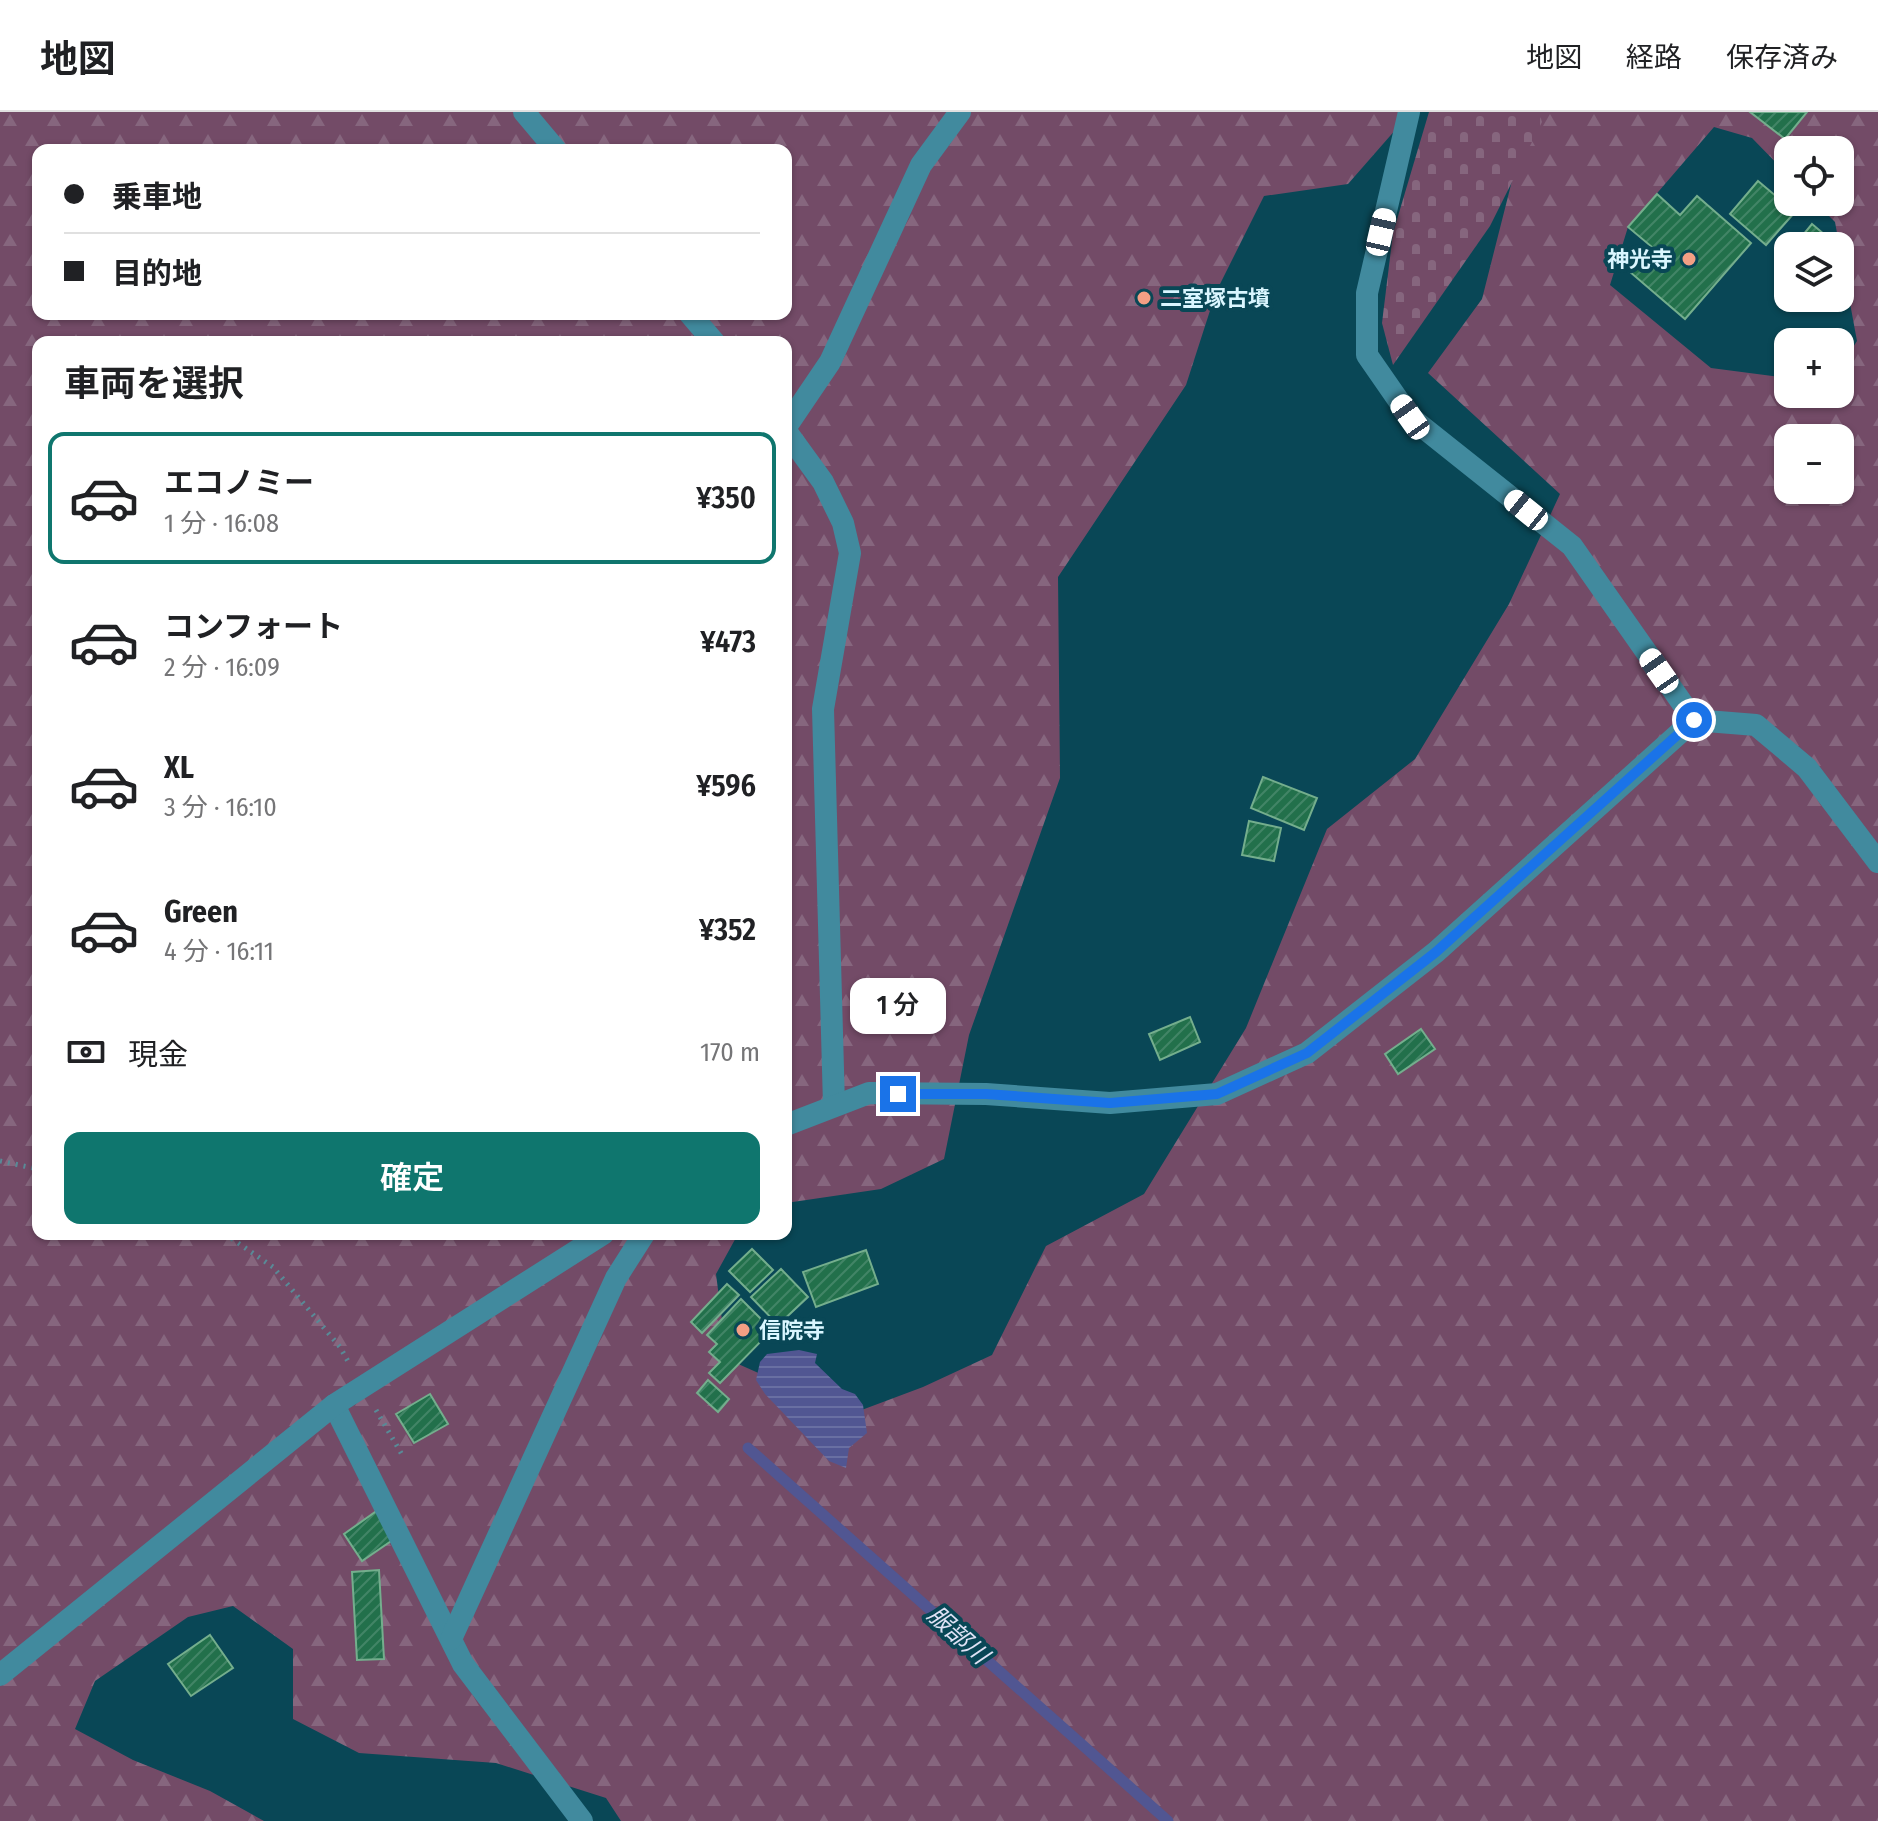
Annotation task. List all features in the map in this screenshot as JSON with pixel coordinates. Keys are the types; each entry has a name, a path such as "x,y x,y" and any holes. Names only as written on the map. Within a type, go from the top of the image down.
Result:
{"street":[{"path":"524,112 551,144"},
{"path":"792,420 830,362 921,165 960,112"},
{"path":"1409,112 1367,293 1367,355 1410,417 1572,546 1694,720"},
{"path":"695,320 709,336"},
{"path":"792,438 823,482 843,523 850,553 823,709 834,1105"},
{"path":"792,1122 869,1093 986,1094 1110,1103 1217,1094 1307,1053 1436,952 1694,720 1756,725 1807,768 1878,862"},
{"path":"0,1675 334,1405 594,1240"},
{"path":"451,1639 616,1278 640,1240"},
{"path":"334,1405 463,1664 582,1821"}],"path":[{"path":"0,1161 32,1168"},
{"path":"234,1240 273,1267 340,1347 404,1458"}],"green space":[{"path":"0,112 1411,112 1348,184 1264,196 1216,292 1186,385 1058,577 1060,778 969,1035 944,1159 881,1189 792,1202 792,336 32,336 32,1240 735,1240 716,1274 727,1359 851,1414 923,1387 992,1355 1046,1246 1144,1194 1246,1028 1327,829 1415,759 1509,604 1560,494 1428,373 1482,299 1516,165 1514,112 1878,112 1878,1821 621,1821 606,1798 496,1763 359,1753 293,1719 293,1649 233,1606 188,1617 95,1681 75,1729 133,1760 210,1791 264,1821 0,1821","holes":["1714,127 1752,138 1774,161 1774,136 1854,136 1854,216 1829,216 1835,222 1837,232 1854,232 1852,312 1857,341 1854,346 1854,408 1774,408 1774,376 1711,368 1610,285 1628,227"]},
{"path":"1429,112 1539,112 1542,122 1490,226 1393,365 1382,323 1393,233"}],"water":[{"path":"799,1350 817,1354 815,1363 842,1389 855,1394 863,1405 867,1433 849,1448 846,1468 829,1461 765,1394 756,1380 760,1362 767,1354"}],"building":[{"path":"1750,112 1807,112 1787,136 1781,136"},
{"path":"1758,181 1774,194 1774,216 1791,216 1774,232 1766,245 1730,214"},
{"name":"神光寺","path":"1657,194 1680,215 1697,196 1751,243 1685,319 1630,272 1652,247 1628,227"},
{"path":"1812,224 1821,232 1805,232"},
{"path":"1263,777 1317,798 1304,830 1251,808"},
{"path":"1249,821 1281,828 1274,861 1242,855"},
{"path":"1190,1017 1200,1042 1160,1060 1149,1034"},
{"path":"1421,1029 1435,1049 1398,1074 1385,1054"},
{"path":"752,1249 773,1270 750,1292 729,1271"},
{"path":"866,1250 878,1284 816,1307 803,1272"},
{"path":"781,1269 808,1297 778,1325 751,1297"},
{"path":"727,1284 739,1295 702,1333 691,1322"},
{"path":"741,1299 772,1330 720,1383 709,1373 720,1362 709,1352 717,1344 707,1335"},
{"path":"708,1380 729,1399 718,1412 697,1393"},
{"path":"430,1394 448,1424 414,1443 396,1414"},
{"path":"378,1510 397,1537 362,1561 344,1534"},
{"path":"379,1570 384,1659 357,1660 352,1572"},
{"path":"210,1635 233,1668 191,1696 168,1664"}],"waterway":[{"name":"服部川","path":"748,1448 1168,1821"}],"place":[{"name":"神光寺","path":"1689,259"},
{"name":"二室塚古墳","path":"1144,298"},
{"name":"信院寺","path":"743,1330"}],"route":[{"path":"898,1094 986,1094 1110,1103 1217,1094 1307,1053 1436,952 1694,720"}]}
